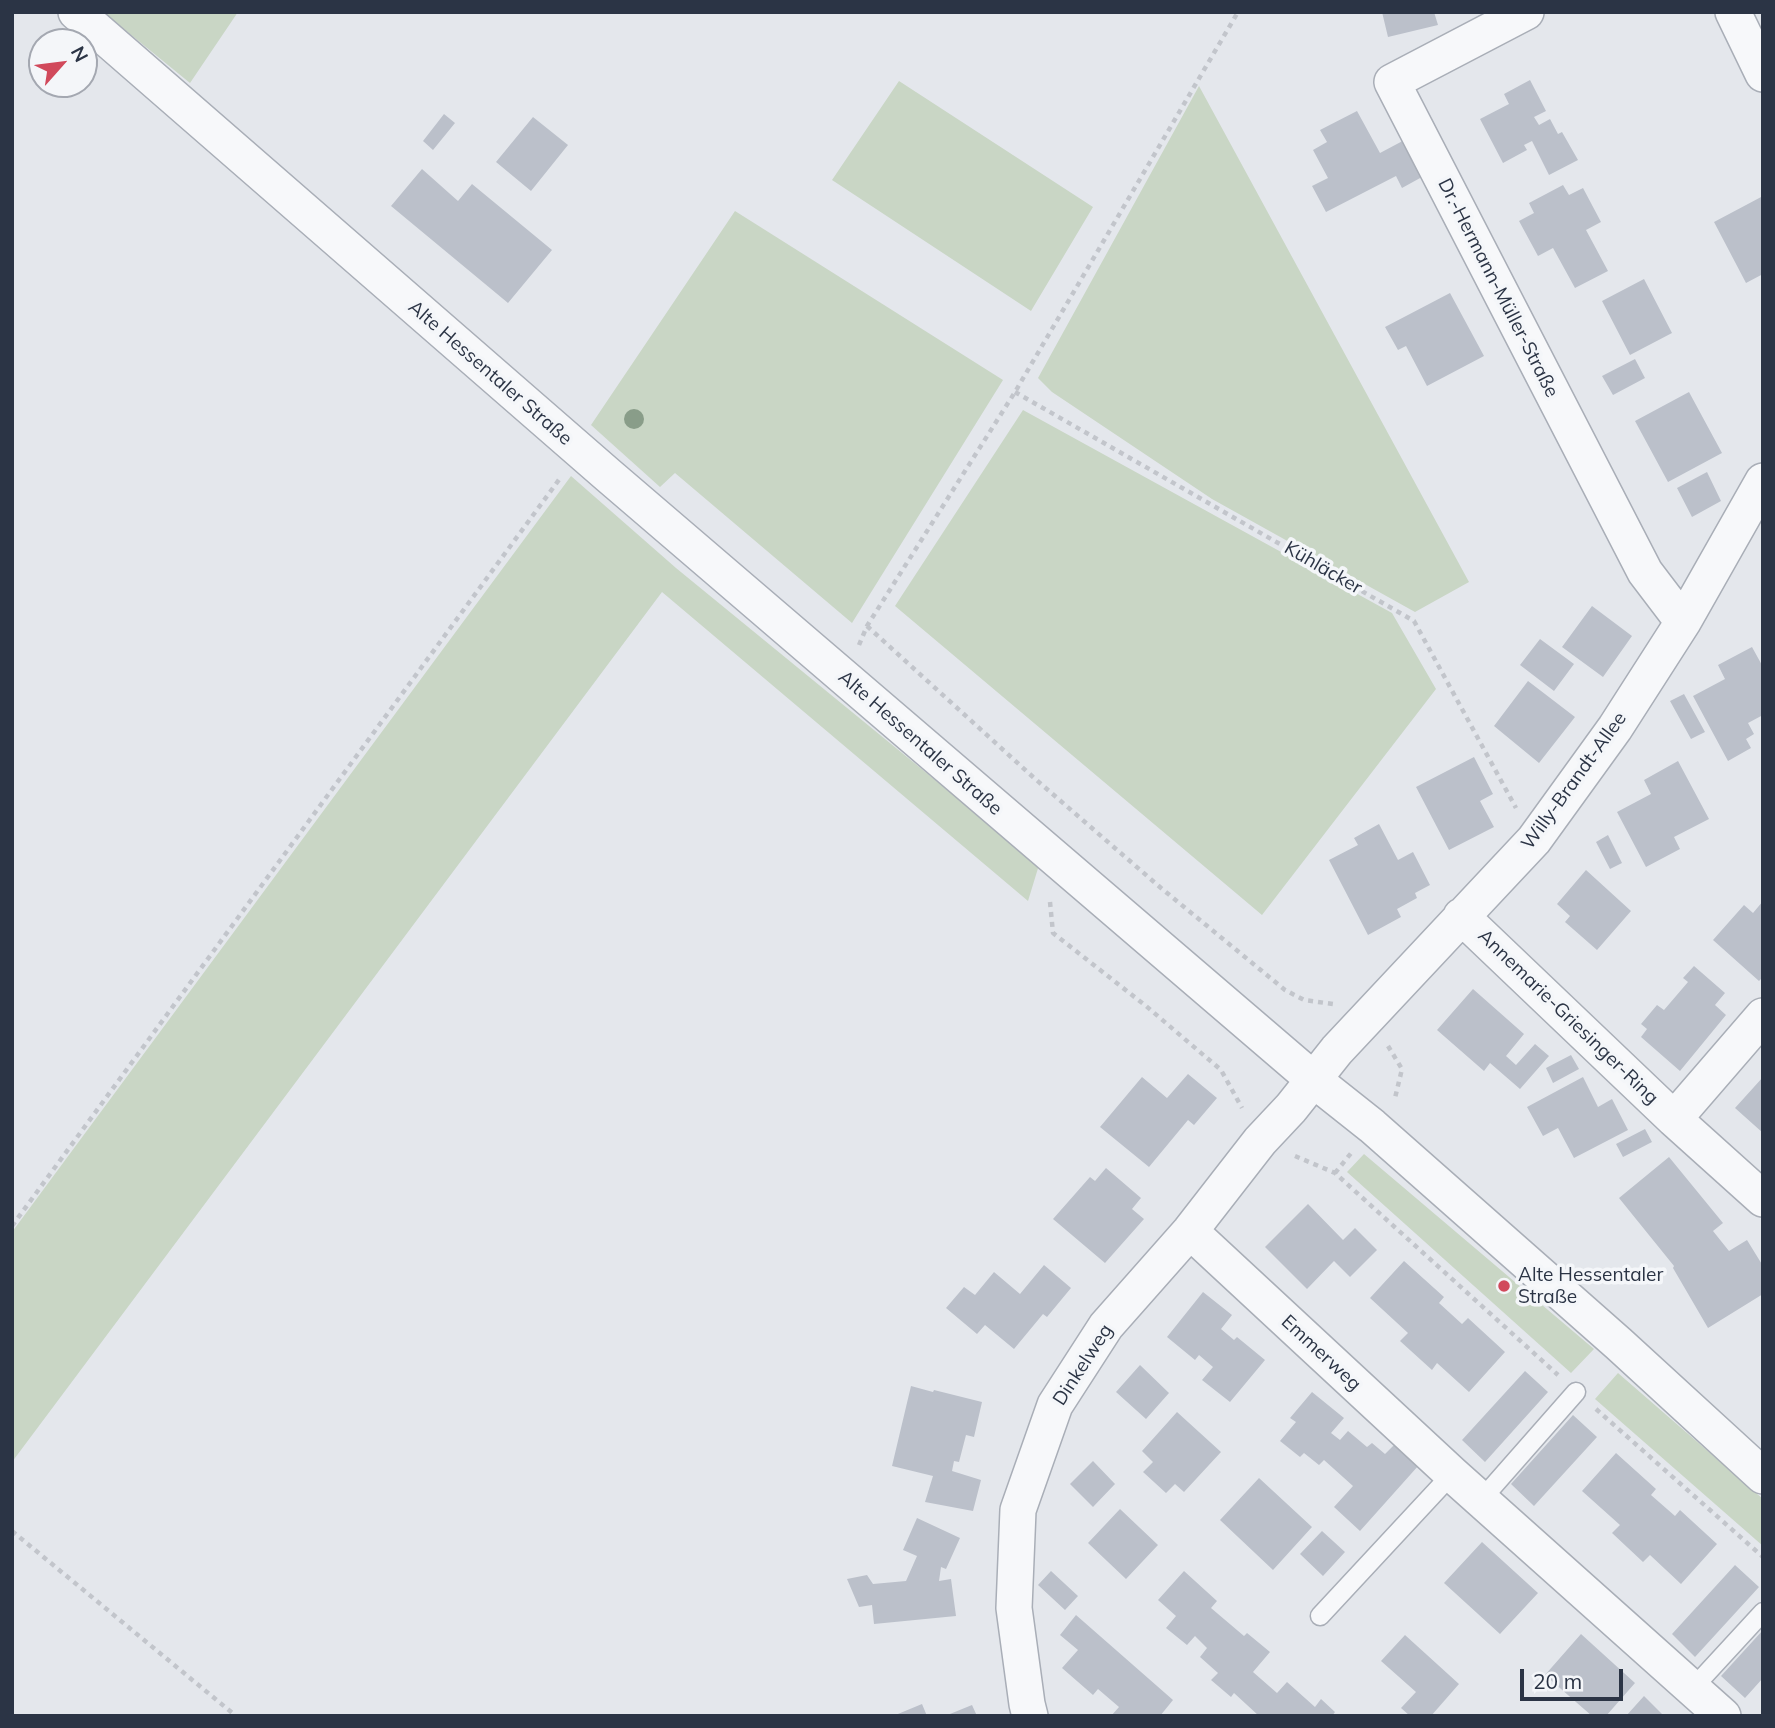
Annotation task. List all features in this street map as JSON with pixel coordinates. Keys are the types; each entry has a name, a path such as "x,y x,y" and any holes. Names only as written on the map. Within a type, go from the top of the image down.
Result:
{"street":[{"name":"Alte Hessentaler Straße","path":"76,12 580,451 1314,1080 1372,1126 1619,1344 1763,1476"},
{"name":"Dr.-Hermann-Müller-Straße","path":"1526,12 1392,82 1645,572 1683,622"},
{"path":"1732,12 1763,74"},
{"name":"Willy-Brandt-Allee","path":"1314,1080 1337,1050 1534,840 1615,728 1683,622 1763,481"},
{"name":"Annemarie-Griesinger-Ring","path":"1461,916 1674,1119 1763,1199"},
{"name":"Annemarie-Griesinger-Ring","path":"1674,1119 1763,1016"},
{"name":"Dinkelweg","path":"1030,1716 1014,1608 1018,1510 1055,1405 1106,1326 1190,1231 1314,1080"},
{"name":"Emmerweg","path":"1190,1231 1452,1474 1711,1707"}],"lane":[{"path":"1481,1500 1576,1392"},
{"path":"1320,1616 1452,1474"},
{"path":"1711,1707 1763,1612"}],"path":[{"path":"845,678 867,626 1015,392 1238,12"},
{"name":"Kühläcker","path":"1015,392 1414,621 1534,840"},
{"path":"12,1226 580,451"},
{"path":"867,626 1033,777 1161,888 1285,990 1304,1000 1349,1007 1367,1018 1391,1049 1402,1069 1395,1098 1335,1173"},
{"path":"1047,851 1053,933 1146,1006 1221,1070 1261,1142 1335,1173 1763,1557"},
{"path":"12,1531 236,1716"}],"green space":[{"path":"103,12 238,12 190,83"},
{"path":"899,81 1093,207 1031,311 832,180"},
{"path":"1199,86 1469,582 1415,612 1212,499 1052,392 1038,378"},
{"path":"735,211 1003,380 852,623 675,473 660,487 591,425"},
{"path":"1023,410 1392,613 1436,689 1262,915 895,606"},
{"path":"571,476 676,568 1039,865 1028,901 662,592 12,1462 12,1232"},
{"path":"1364,1154 1594,1349 1571,1373 1347,1172"},
{"path":"1618,1373 1763,1499 1763,1546 1595,1399"}],"building":[{"path":"1382,12 1434,12 1438,25 1388,37"},
{"path":"1530,80 1546,111 1534,117 1539,125 1550,119 1558,134 1562,132 1578,160 1549,175 1532,141 1524,145 1527,150 1503,163 1480,119 1509,104 1504,94"},
{"path":"1357,111 1380,153 1412,136 1431,172 1402,188 1396,176 1326,212 1312,186 1328,178 1313,150 1327,142 1320,130"},
{"path":"444,114 455,123 433,150 423,141"},
{"path":"533,117 568,145 531,191 496,162"},
{"path":"422,169 458,201 472,184 552,250 508,303 391,206"},
{"path":"1563,185 1569,195 1583,188 1601,222 1586,230 1608,271 1575,288 1553,248 1538,256 1519,221 1534,213 1529,203"},
{"path":"1763,196 1763,274 1746,283 1714,222"},
{"path":"1644,279 1672,333 1630,355 1602,301"},
{"path":"1450,293 1484,356 1427,386 1406,346 1398,350 1385,327"},
{"path":"1635,359 1645,378 1613,395 1602,376"},
{"path":"1689,392 1722,453 1668,482 1635,421"},
{"path":"1707,472 1721,501 1692,517 1677,488"},
{"path":"1592,606 1632,636 1603,677 1562,647"},
{"path":"1540,639 1574,664 1554,691 1520,665"},
{"path":"1752,647 1763,667 1763,715 1748,723 1754,734 1746,739 1751,748 1728,761 1693,696 1725,679 1718,665"},
{"path":"1528,681 1575,717 1539,763 1494,726"},
{"path":"1684,694 1705,732 1691,739 1670,701"},
{"path":"1474,757 1493,794 1480,801 1494,827 1449,850 1416,787"},
{"path":"1678,761 1709,819 1674,837 1680,849 1646,867 1617,812 1651,794 1644,780"},
{"path":"1379,824 1398,860 1413,852 1430,885 1415,893 1417,898 1397,909 1401,917 1368,935 1329,860 1358,845 1354,838"},
{"path":"1608,835 1622,863 1610,869 1596,842"},
{"path":"1586,870 1631,911 1597,950 1565,922 1570,916 1557,904"},
{"path":"1763,901 1763,977 1759,981 1713,940 1744,905 1753,913"},
{"path":"1694,966 1725,993 1715,1005 1726,1015 1680,1071 1641,1037 1647,1029 1641,1024 1657,1005 1664,1010 1688,982 1683,978"},
{"path":"1473,989 1524,1034 1506,1056 1516,1065 1535,1044 1549,1056 1520,1089 1490,1063 1484,1071 1437,1030"},
{"path":"1571,1055 1579,1069 1553,1083 1546,1068"},
{"path":"1188,1074 1217,1098 1194,1125 1188,1120 1149,1167 1100,1127 1142,1077 1167,1098"},
{"path":"1583,1077 1598,1107 1612,1099 1628,1130 1574,1158 1558,1128 1543,1136 1527,1107"},
{"path":"1763,1077 1763,1133 1735,1108"},
{"path":"1645,1129 1652,1142 1623,1157 1616,1144"},
{"path":"1669,1157 1723,1223 1713,1231 1729,1251 1747,1240 1763,1266 1763,1294 1708,1328 1674,1266 1619,1198"},
{"path":"1106,1168 1141,1198 1132,1209 1144,1219 1105,1263 1053,1219 1090,1177 1095,1181"},
{"path":"1308,1204 1343,1240 1355,1228 1377,1250 1350,1277 1334,1261 1307,1289 1265,1247"},
{"path":"1404,1261 1444,1297 1439,1303 1462,1324 1468,1318 1505,1352 1469,1392 1437,1363 1432,1370 1400,1341 1408,1333 1370,1298"},
{"path":"1044,1265 1071,1288 1047,1317 1043,1314 1014,1349 985,1325 977,1334 946,1308 964,1287 975,1295 994,1272 1020,1294"},
{"path":"1203,1292 1232,1315 1221,1329 1234,1340 1237,1337 1265,1360 1230,1402 1202,1380 1213,1367 1199,1355 1195,1360 1167,1337"},
{"path":"1140,1365 1169,1393 1146,1419 1116,1392"},
{"path":"1525,1371 1548,1392 1485,1462 1462,1440"},
{"path":"911,1386 982,1402 974,1437 966,1435 959,1462 954,1461 952,1471 981,1480 973,1511 925,1502 933,1476 892,1466"},
{"path":"1312,1392 1344,1418 1331,1433 1340,1440 1348,1431 1367,1447 1372,1443 1385,1454 1396,1443 1419,1465 1360,1531 1334,1507 1353,1486 1324,1460 1319,1465 1304,1453 1300,1457 1280,1441 1296,1422 1290,1418"},
{"path":"1177,1412 1221,1452 1184,1492 1175,1484 1166,1493 1143,1472 1153,1462 1142,1451"},
{"path":"1573,1415 1597,1437 1534,1506 1511,1484"},
{"path":"1616,1453 1656,1489 1651,1495 1675,1516 1680,1510 1717,1544 1681,1584 1650,1555 1643,1562 1612,1533 1620,1525 1582,1491"},
{"path":"1093,1461 1115,1484 1093,1507 1070,1484"},
{"path":"1259,1478 1312,1527 1273,1570 1220,1520"},
{"path":"1120,1509 1158,1545 1126,1579 1088,1543"},
{"path":"917,1518 960,1538 946,1569 941,1567 939,1581 951,1579 956,1616 874,1624 872,1605 859,1607 847,1579 867,1575 873,1584 906,1581 917,1556 903,1550"},
{"path":"1322,1531 1345,1552 1323,1576 1300,1554"},
{"path":"1482,1542 1538,1593 1500,1634 1444,1583"},
{"path":"1735,1565 1759,1587 1695,1657 1672,1634"},
{"path":"1051,1571 1078,1596 1065,1610 1038,1585"},
{"path":"1184,1571 1217,1601 1211,1608 1244,1636 1247,1633 1270,1652 1253,1672 1277,1693 1287,1682 1315,1707 1321,1699 1335,1712 1332,1716 1259,1716 1234,1693 1231,1697 1211,1680 1218,1673 1200,1657 1207,1648 1195,1636 1187,1645 1166,1628 1176,1616 1158,1600"},
{"path":"1076,1615 1173,1700 1160,1716 1111,1716 1119,1707 1098,1689 1093,1695 1062,1668 1078,1650 1060,1635"},
{"path":"1763,1630 1763,1678 1745,1698 1721,1676"},
{"path":"1581,1634 1635,1683 1606,1716 1592,1716 1545,1675"},
{"path":"1405,1635 1459,1684 1431,1716 1410,1716 1401,1708 1416,1692 1381,1661"},
{"path":"1644,1696 1664,1716 1626,1716"},
{"path":"922,1704 927,1716 893,1716"},
{"path":"972,1705 977,1716 945,1716"}],"place":[{"name":"Alte Hessentaler Straße","path":"1504,1286"}]}
